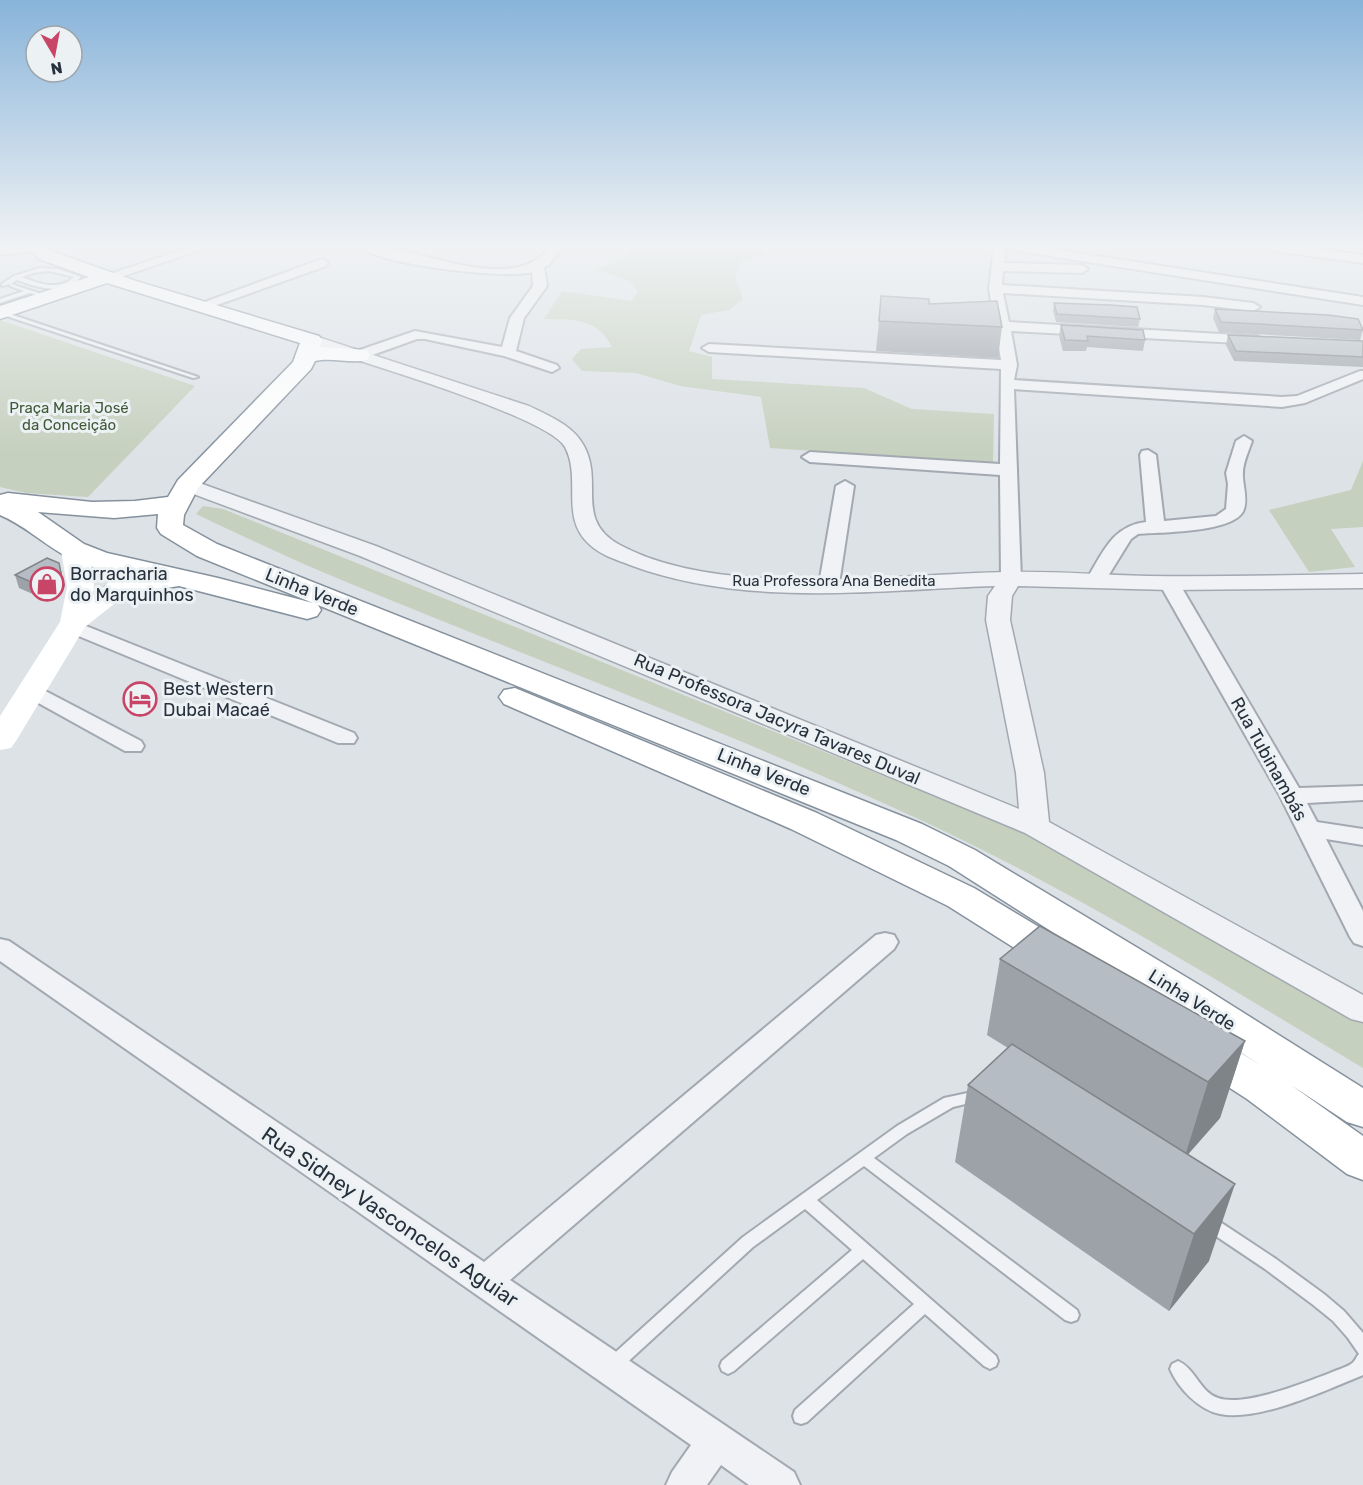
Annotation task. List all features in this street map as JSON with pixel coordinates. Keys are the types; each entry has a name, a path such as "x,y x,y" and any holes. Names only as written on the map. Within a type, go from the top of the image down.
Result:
{"highway":[{"path":"228,316 310,348 359,355"},
{"path":"74,550 93,534 109,528 147,524 178,505 303,364 310,348"},
{"path":"0,500 132,509 178,505"},
{"path":"145,569 164,547 178,505"},
{"name":"Linha Verde","path":"178,505 207,550 909,832 962,858 1177,990 1363,1110"},
{"name":"Linha Verde","path":"0,506 27,517 74,550 99,560 218,586 328,616 804,821 961,897 1094,979"},
{"path":"115,593 143,583 167,581 218,586"},
{"name":"Linha Verde","path":"1172,1030 1262,1087 1363,1161"}],"main road":[{"path":"0,741 73,624 81,587 74,550"},
{"path":"73,624 145,569"}],"street":[{"path":"508,352 519,316"},
{"path":"1003,316 1010,365 1006,384 1011,579 1000,596 998,620 1030,773 1035,826"},
{"path":"1005,326 1270,340"},
{"path":"359,355 416,335 508,352 552,368"},
{"path":"709,348 1010,365"},
{"name":"Rua Professora Ana Benedita","path":"359,355 522,410 567,437 576,448 580,466 580,501 585,523 593,537 612,550 678,573 713,580 829,584 1011,579 1169,583 1363,581"},
{"path":"1006,384 1282,402 1300,400 1360,375"},
{"path":"1095,582 1124,535 1134,529 1155,525 1219,521 1232,515 1235,510 1236,492 1234,473 1244,441"},
{"path":"1148,455 1155,525"},
{"path":"810,457 1007,470"},
{"path":"829,584 844,486"},
{"name":"Rua Professora Jacyra Tavares Duval","path":"178,505 390,560 1035,826 1357,1004"},
{"name":"Rua Tubinambás","path":"1169,583 1292,796 1363,938"},
{"path":"73,624 346,738"},
{"path":"32,690 133,746"},
{"path":"1292,796 1363,793"},
{"path":"1307,828 1363,837"},
{"path":"485,1281 885,942"},
{"name":"Rua Sidney Vasconcelos Aguiar","path":"0,948 781,1485"},
{"path":"685,1485 716,1440"}],"lane":[{"path":"22,316 195,377"},
{"path":"611,1367 748,1242 902,1130 949,1102 981,1095 990,1097"},
{"path":"864,1158 1071,1315"},
{"path":"806,1200 990,1361"},
{"path":"1196,1214 1319,1301 1351,1328 1363,1348"},
{"path":"729,1366 863,1250"},
{"path":"801,1416 925,1304"},
{"path":"1178,1369 1200,1396 1217,1406 1232,1408 1294,1394 1359,1369 1363,1360"}],"green space":[{"path":"546,316 701,316 689,351 712,357 712,379 864,388 912,409 994,414 993,463 770,448 761,397 680,386 636,373 582,371 572,359 581,349 612,347 606,337 592,325 584,322 544,319"},
{"name":"Praça Maria José da Conceição","path":"0,320 195,386 88,497 26,493 0,487"},
{"path":"1363,461 1363,527 1331,529 1355,567 1309,572 1269,510 1351,490"},
{"path":"203,506 223,509 899,782 1041,836 1363,1023 1363,1068 1137,933 963,840 765,751 307,565 196,514"}],"building":[{"path":"879,316 1000,316 1002,327 879,321"},
{"path":"1095,316 1139,316 1140,319"},
{"path":"1218,316 1338,316 1358,319 1363,330 1221,322"},
{"path":"1061,325 1143,330 1145,340 1087,336 1088,341 1065,340"},
{"path":"1228,335 1363,341 1363,357 1236,351"},
{"path":"47,558 59,563 61,573 38,585 15,575"},
{"path":"1040,926 1245,1041 1208,1082 1000,959"},
{"path":"1012,1044 1235,1184 1194,1234 968,1085"}],"place":[{"name":"Borracharia do Marquinhos","path":"47,584"},
{"name":"Best Western Dubai Macaé","path":"140,699"}]}
